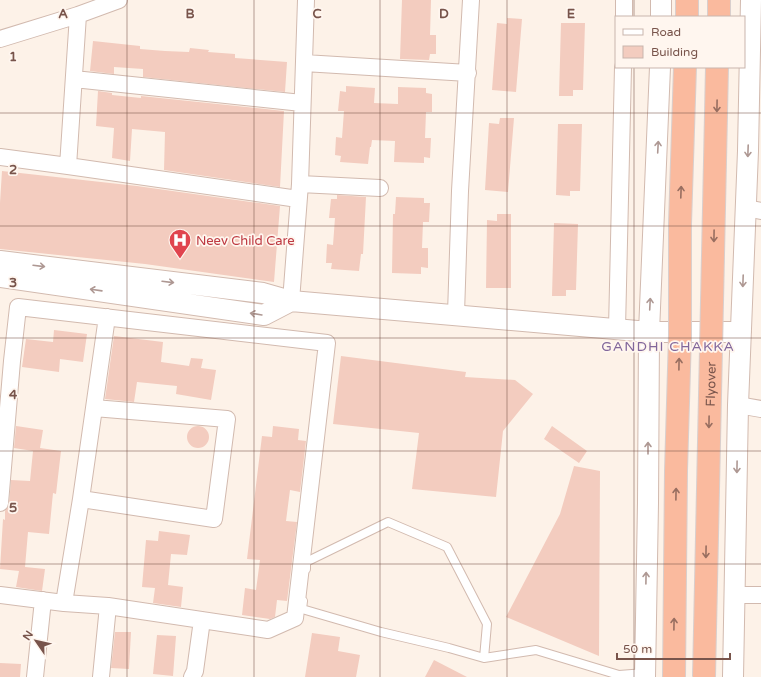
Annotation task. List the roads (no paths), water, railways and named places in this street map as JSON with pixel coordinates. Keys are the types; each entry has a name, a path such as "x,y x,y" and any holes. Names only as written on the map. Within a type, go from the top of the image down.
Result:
{"highway":[{"path":"687,0 687,16"},
{"path":"719,0 719,16"},
{"path":"674,677 676,471 680,335 680,224 685,68"},
{"name":"Flyover","path":"704,677 717,68"}],"street":[{"path":"0,39 78,15 119,0"},
{"path":"291,301 299,192 306,0"},
{"path":"456,314 460,191 468,73 471,0"},
{"path":"624,0 624,16"},
{"path":"661,0 661,16"},
{"path":"733,677 738,405 741,332 753,209 756,59 751,0"},
{"path":"68,166 78,15"},
{"path":"304,63 468,73"},
{"path":"617,329 623,68"},
{"path":"645,675 649,332 660,68"},
{"path":"74,79 302,103"},
{"path":"0,157 299,192 380,188"},
{"path":"0,261 263,293 291,301 456,314 649,332 741,332"},
{"path":"0,277 264,315 291,301"},
{"path":"132,320 135,296"},
{"path":"0,504 18,307 327,343 295,618 268,630 108,606 64,603 0,595"},
{"path":"64,603 81,499 107,317"},
{"path":"738,405 761,409"},
{"path":"81,499 214,519 226,419 94,408"},
{"path":"735,595 761,595"},
{"path":"35,677 43,600"},
{"path":"101,677 108,606"},
{"path":"192,677 202,620"}],"lane":[{"path":"484,658 487,624 447,547 388,522 306,562 302,609 381,632 484,658 536,650 618,675 645,675"}],"place":[{"name":"Neev Child Care","path":"180,260"}],"district":[{"name":"GANDHI CHAKKA","path":"668,346"}]}
